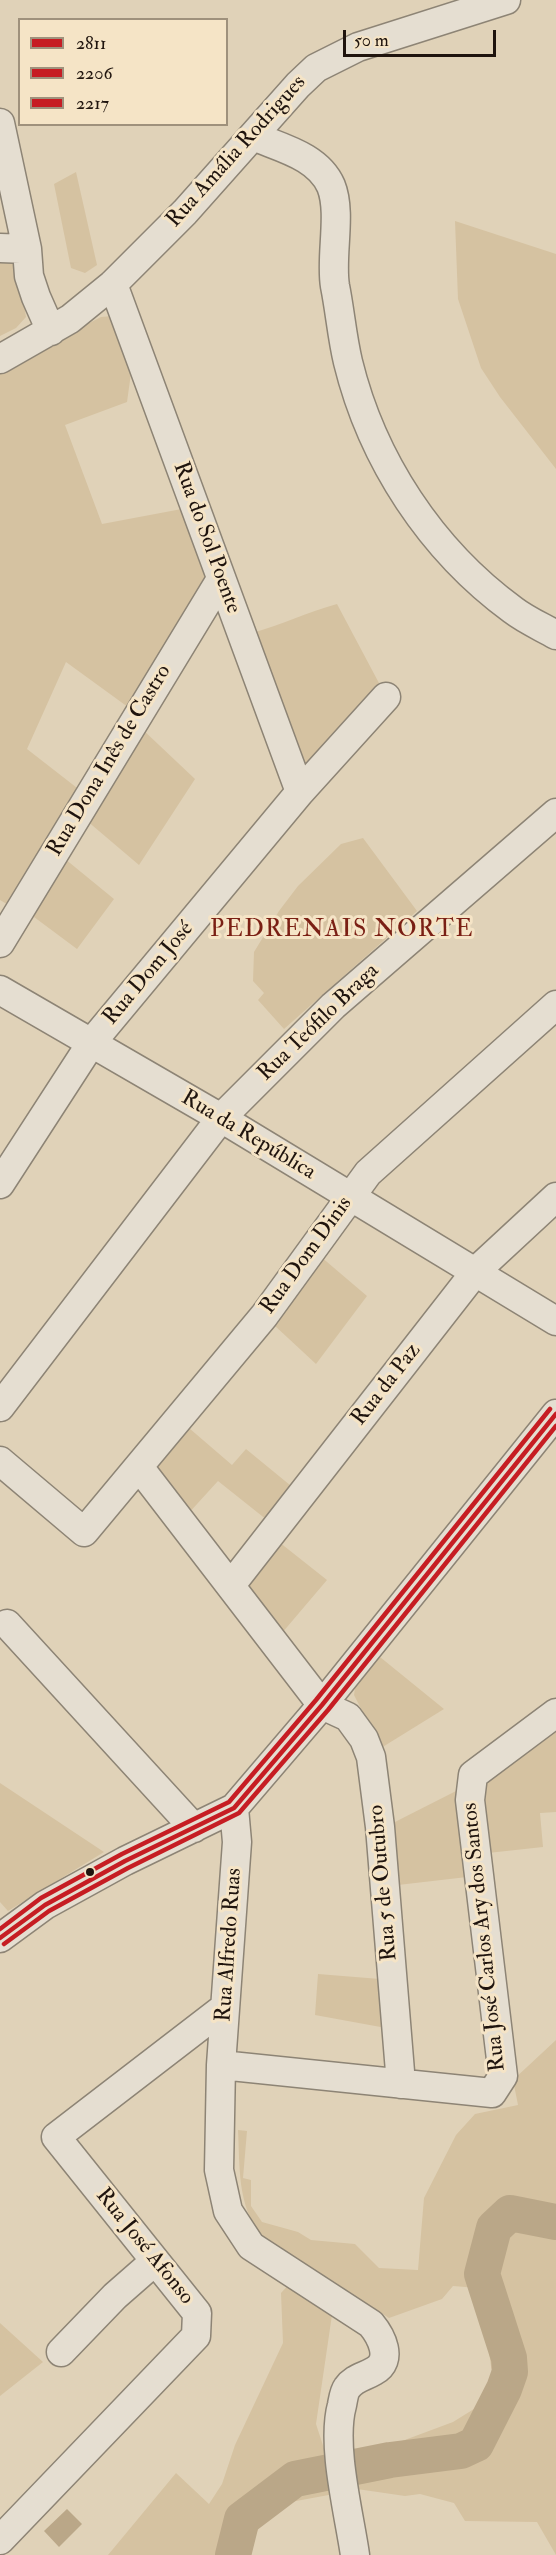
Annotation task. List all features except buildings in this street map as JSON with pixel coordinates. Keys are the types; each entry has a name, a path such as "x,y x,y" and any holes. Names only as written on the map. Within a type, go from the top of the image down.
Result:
{"street":[{"name":"Rua Amália Rodrigues","path":"0,359 61,325 113,284 185,212 307,75 358,47 506,0"},
{"path":"253,136 309,159 331,186 336,220 334,276 349,362 369,425 399,486 432,533 462,567 514,612 556,634"},
{"path":"2,139 13,249 61,325"},
{"name":"Rua do Sol Poente","path":"113,284 300,792"},
{"name":"Rua Dona Inês de Castro","path":"0,943 221,579"},
{"name":"Rua Dom José","path":"0,1184 92,1042 300,792 386,697"},
{"name":"Rua Teófilo Braga","path":"0,1407 221,1118 333,1005 556,813"},
{"name":"Rua da República","path":"0,990 221,1118 556,1321"},
{"name":"Rua Dom Dinis","path":"0,1461 84,1532 264,1316 320,1231 368,1173 556,1005"},
{"name":"Rua da Paz","path":"231,1585 476,1271 556,1197"},
{"path":"0,1938 45,1905 125,1861 234,1808 322,1705 555,1417"},
{"path":"139,1467 322,1705"},
{"path":"7,1624 194,1828"},
{"name":"Rua 5 de Outubro","path":"322,1705 348,1717 364,1738 371,1757 380,1827 401,2084"},
{"name":"Rua José Carlos Ary dos Santos","path":"401,2084 492,2093 503,2076 470,1800 473,1775 556,1713"},
{"name":"Rua Alfredo Ruas","path":"234,1808 237,1842 221,2066 219,2170 228,2211 251,2246 371,2324 383,2340 384,2356 377,2370 355,2379 346,2389 337,2421 340,2462 355,2555"},
{"name":"Rua José Afonso","path":"0,2540 196,2336 197,2313 56,2137 225,2007"},
{"path":"221,2066 401,2084"},
{"path":"61,2352 115,2296 155,2261"}],"shaded area":[{"path":"76,172 97,265 85,273 71,268 54,184"},
{"path":"455,221 556,254 556,469 500,397 481,368 458,299"},
{"path":"0,260 12,260 18,265 26,317 16,328 0,336"},
{"path":"113,316 132,366 127,402 65,425 102,524 187,508 213,578 132,710 66,662 27,749 81,791 10,906 0,900 0,369 101,317"},
{"path":"337,604 380,685 307,771 252,633"},
{"path":"141,728 195,779 139,865 86,820"},
{"path":"363,838 417,911 284,1029 258,1000 264,993 253,981 254,952 279,911 298,886 341,844"},
{"path":"59,854 114,899 77,949 30,914"},
{"path":"320,1256 367,1296 316,1364 274,1325"},
{"path":"189,1428 232,1465 246,1449 296,1490 272,1524 218,1481 187,1515 156,1472 159,1462"},
{"path":"279,1542 327,1580 282,1633 250,1595 248,1580"},
{"path":"380,1657 444,1709 381,1748 354,1695 355,1688"},
{"path":"556,1727 556,1812 540,1813 543,1847 488,1853 481,1795 484,1785"},
{"path":"0,1783 104,1852 8,1911 0,1902"},
{"path":"458,1790 467,1877 398,1885 391,1824"},
{"path":"318,1974 380,1979 386,2028 315,2015"},
{"path":"556,2040 556,2555 537,2522 465,2521 454,2503 420,2494 405,2496 357,2489 351,2460 453,2422 482,2404 493,2381 478,2288 453,2286 442,2299 389,2318 261,2235 248,2211 241,2185 238,2130 247,2131 243,2178 251,2180 251,2206 262,2222 298,2232 311,2240 355,2244 379,2268 418,2270 424,2198 456,2135 475,2114 518,2105 513,2080"},
{"path":"293,2280 333,2308 316,2424 329,2464 334,2494 280,2504 265,2514 246,2555 108,2555 176,2473 209,2504 222,2484 235,2445 283,2343 281,2293"},
{"path":"0,2323 43,2362 0,2396"},
{"path":"67,2509 82,2524 59,2547 44,2531"}],"waterway":[{"path":"233,2555 242,2519 295,2479 390,2460 461,2451 476,2444 504,2389 510,2372 509,2358 482,2274 494,2228 510,2213 556,2222"}],"transit line":[{"name":"2217","path":"0,1929 41,1898 122,1854 229,1802 316,1700 550,1409"},
{"name":"2811","path":"0,1938 45,1905 125,1861 234,1808 322,1705 556,1414"},
{"name":"2206","path":"4,1944 49,1911 128,1868 239,1813 328,1710 556,1426"}],"district":[{"name":"PEDRENAIS NORTE","path":"342,931"}]}
